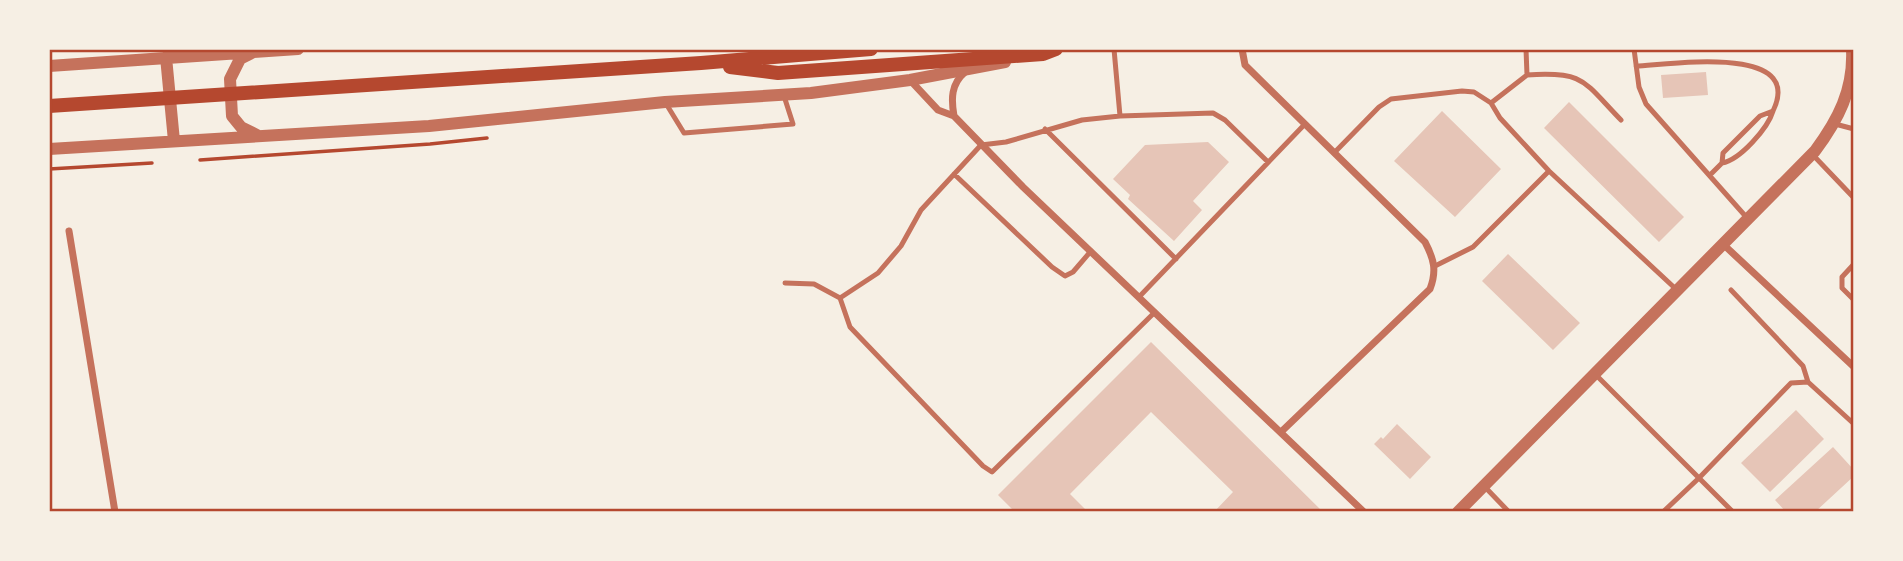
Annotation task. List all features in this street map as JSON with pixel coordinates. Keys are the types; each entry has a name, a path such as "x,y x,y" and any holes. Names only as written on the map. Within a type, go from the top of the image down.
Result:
{"main road":[{"path":"49,106 701,63 871,49"},
{"path":"701,63 778,73 1049,52"}],"street":[{"path":"49,66 298,49"},
{"path":"1242,49 1245,65 1425,242 1435,266 1430,289 1281,432"},
{"path":"1458,512 1812,154 1835,124 1846,96 1853,59 1852,49"},
{"path":"256,52 240,59 230,79 232,116 241,127 259,136"},
{"path":"49,149 429,127 665,102 783,95 910,80 1049,52"},
{"path":"166,57 174,141"},
{"path":"954,116 952,96 955,84 968,69"},
{"path":"910,80 938,110 954,116 981,145 1364,512"},
{"path":"69,231 115,512"},
{"path":"1724,244 1854,368"}],"lane":[{"path":"1114,49 1120,116"},
{"path":"1526,49 1527,75"},
{"path":"1634,49 1639,87 1646,104 1748,220"},
{"path":"1636,66 1733,62 1757,66 1777,86 1780,98 1769,124 1732,161 1722,163 1710,175"},
{"path":"1491,103 1527,75 1569,74 1582,79 1621,120"},
{"path":"1334,153 1379,107 1391,99 1474,92 1491,103 1500,118 1549,171 1678,291"},
{"path":"665,102 684,133 793,124 783,95"},
{"path":"1722,163 1723,153 1760,116 1773,111"},
{"path":"839,298 878,273 901,246 921,210 981,145 1006,142 1082,120 1213,113 1225,120 1268,162"},
{"path":"1835,124 1854,129"},
{"path":"1139,297 1304,125"},
{"path":"1045,129 1176,259"},
{"path":"1812,154 1854,198"},
{"path":"1435,266 1472,247 1549,171"},
{"path":"954,174 1052,267 1065,276 1073,272 1091,251"},
{"path":"1854,264 1842,276 1842,288 1854,300"},
{"path":"785,284 814,284 839,298 850,327 983,466 992,472 1155,312"},
{"path":"1731,290 1803,366 1808,382 1854,424"},
{"path":"1595,374 1733,512"},
{"path":"1663,512 1791,383 1808,382"},
{"path":"1484,486 1509,512"}],"path":[{"path":"49,169 152,163"}],"building":[{"path":"1706,72 1708,95 1663,98 1661,75"},
{"path":"1569,102 1684,217 1659,242 1544,128"},
{"path":"1442,111 1501,169 1455,217 1394,161"},
{"path":"1208,142 1229,162 1193,201 1202,210 1174,241 1128,199 1130,195 1113,179 1145,145"},
{"path":"1508,254 1580,323 1553,350 1482,281"},
{"path":"1151,342 1323,512 1214,512 1233,492 1151,412 1070,494 1088,512 1015,512 998,495"},
{"path":"1796,410 1824,439 1770,492 1741,463"},
{"path":"1397,424 1431,457 1410,479 1374,444 1381,437 1383,439"},
{"path":"1833,447 1854,470 1854,476 1815,512 1786,512 1775,500"}]}
